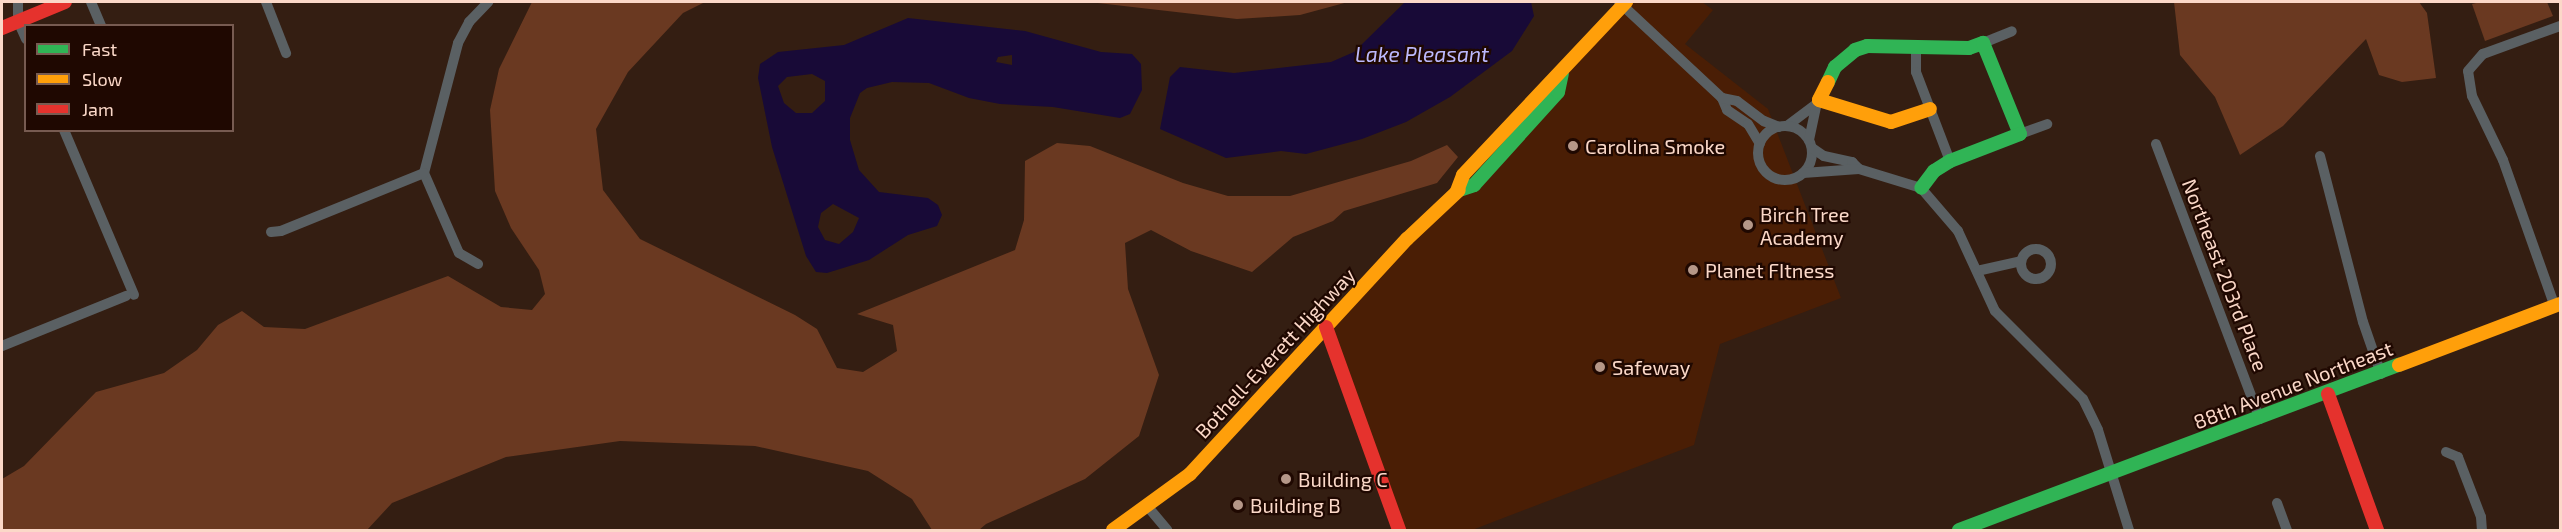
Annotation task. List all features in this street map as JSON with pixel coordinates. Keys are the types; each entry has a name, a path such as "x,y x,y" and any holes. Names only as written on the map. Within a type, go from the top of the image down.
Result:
{"street":[{"path":"18,2 18,21 24,34"},
{"path":"2,28 65,2"},
{"path":"91,2 100,24"},
{"path":"266,2 286,53"},
{"path":"478,264 459,253 424,173 458,43 469,22 488,2"},
{"path":"1622,3 1722,98 1727,110 1748,124 1760,144 1760,161 1770,175 1787,180 1803,172 1859,169 1921,188 1958,231 1995,311 2084,399 2098,430 2128,531"},
{"name":"Bothell-Everett Highway","path":"1113,531 1190,474 1326,327 1457,191 1474,185 1558,92 1562,73 1622,3"},
{"path":"2558,306 2503,160 2472,96 2468,71 2483,54 2560,26"},
{"path":"1803,172 1812,157 1810,144 1818,101 1835,68 1855,50 1867,46 1969,48 2012,31"},
{"path":"1983,43 2020,134"},
{"path":"1916,47 1916,72 1950,161"},
{"path":"1722,98 1737,101 1764,121 1783,126 1824,156 1852,162 1859,169"},
{"path":"1760,144 1818,101"},
{"path":"1818,101 1891,122 1930,109"},
{"path":"1921,188 1934,171 1950,161 2047,124"},
{"path":"2,346 130,296 65,132"},
{"name":"Northeast 203rd Place","path":"2156,144 2260,419"},
{"path":"2320,156 2363,322 2380,374"},
{"path":"270,232 281,231 424,173"},
{"path":"1977,271 2021,261"},
{"name":"88th Avenue Northeast","path":"1959,531 2558,306"},
{"path":"1326,327 1399,531"},
{"path":"2328,394 2377,531"},
{"path":"2445,452 2458,457 2481,517 2482,531"},
{"path":"2277,503 2287,531"},
{"path":"1148,507 1167,531"}],"shaded area":[{"path":"532,2 705,2 683,13 628,72 596,129 603,190 640,239 795,315 817,329 837,368 863,372 897,351 893,325 857,314 1015,250 1024,220 1025,161 1057,143 1090,146 1183,183 1228,196 1290,196 1411,161 1447,145 1458,157 1437,183 1344,211 1333,221 1293,237 1252,272 1191,251 1151,230 1125,243 1128,289 1159,375 1139,436 1085,479 986,524 979,530 932,530 912,499 868,471 755,446 620,441 506,457 392,503 367,530 2,530 2,479 24,466 96,392 164,373 197,350 218,325 242,311 264,327 305,329 448,276 501,307 532,310 545,294 539,270 511,228 495,191 490,110 499,69"},
{"path":"1089,2 1348,2 1300,15 1237,19"},
{"path":"1626,2 1702,2 1713,10 1685,44 1768,109 1841,298 1720,344 1694,445 1472,530 1404,530 1326,327"},
{"path":"2174,2 2419,2 2427,13 2436,78 2402,82 2379,75 2366,39 2283,126 2240,155 2215,97 2180,55"},
{"path":"2547,2 2553,16 2485,41 2472,4"}],"water":[{"name":"Lake Pleasant","path":"1405,2 1531,2 1534,16 1512,51 1450,97 1406,122 1362,139 1306,154 1281,151 1226,158 1160,129 1170,77 1180,67 1234,73 1331,62 1354,52"},
{"path":"908,18 1025,31 1101,52 1132,54 1141,64 1142,90 1130,114 1120,118 1053,107 1000,104 969,98 929,83 892,82 867,88 860,93 850,118 850,140 859,170 879,192 928,198 938,205 942,215 937,226 908,235 869,260 827,273 816,272 806,256 772,147 758,78 760,64 778,52 844,45","holes":["1012,55 1012,65 996,62 998,57","812,74 825,81 825,101 812,113 796,113 784,103 778,86 787,77","833,204 859,218 853,232 839,244 825,240 818,227 821,213"]}],"traffic: fast":[{"path":"1828,82 1835,67 1855,50 1867,46 1969,48 1983,43 2020,134 1950,161 1934,171 1921,188"},
{"path":"1459,190 1474,185 1558,92 1562,73"},
{"path":"1959,530 2399,365"}],"traffic: slow":[{"path":"1457,191 1463,175 1626,2"},
{"path":"1828,82 1819,100 1891,122 1930,109"},
{"path":"1113,530 1190,474 1407,239 1459,190"},
{"path":"2399,365 2560,304"}],"traffic: jam":[{"path":"2,28 65,2"},
{"path":"1326,327 1399,530"},
{"path":"2328,394 2377,530"}],"place":[{"name":"Carolina Smoke","path":"1573,146"},
{"name":"Birch Tree Academy","path":"1748,225"},
{"name":"Planet FItness","path":"1693,270"},
{"name":"Safeway","path":"1600,367"},
{"name":"Building C","path":"1286,479"},
{"name":"Building B","path":"1238,505"}]}
